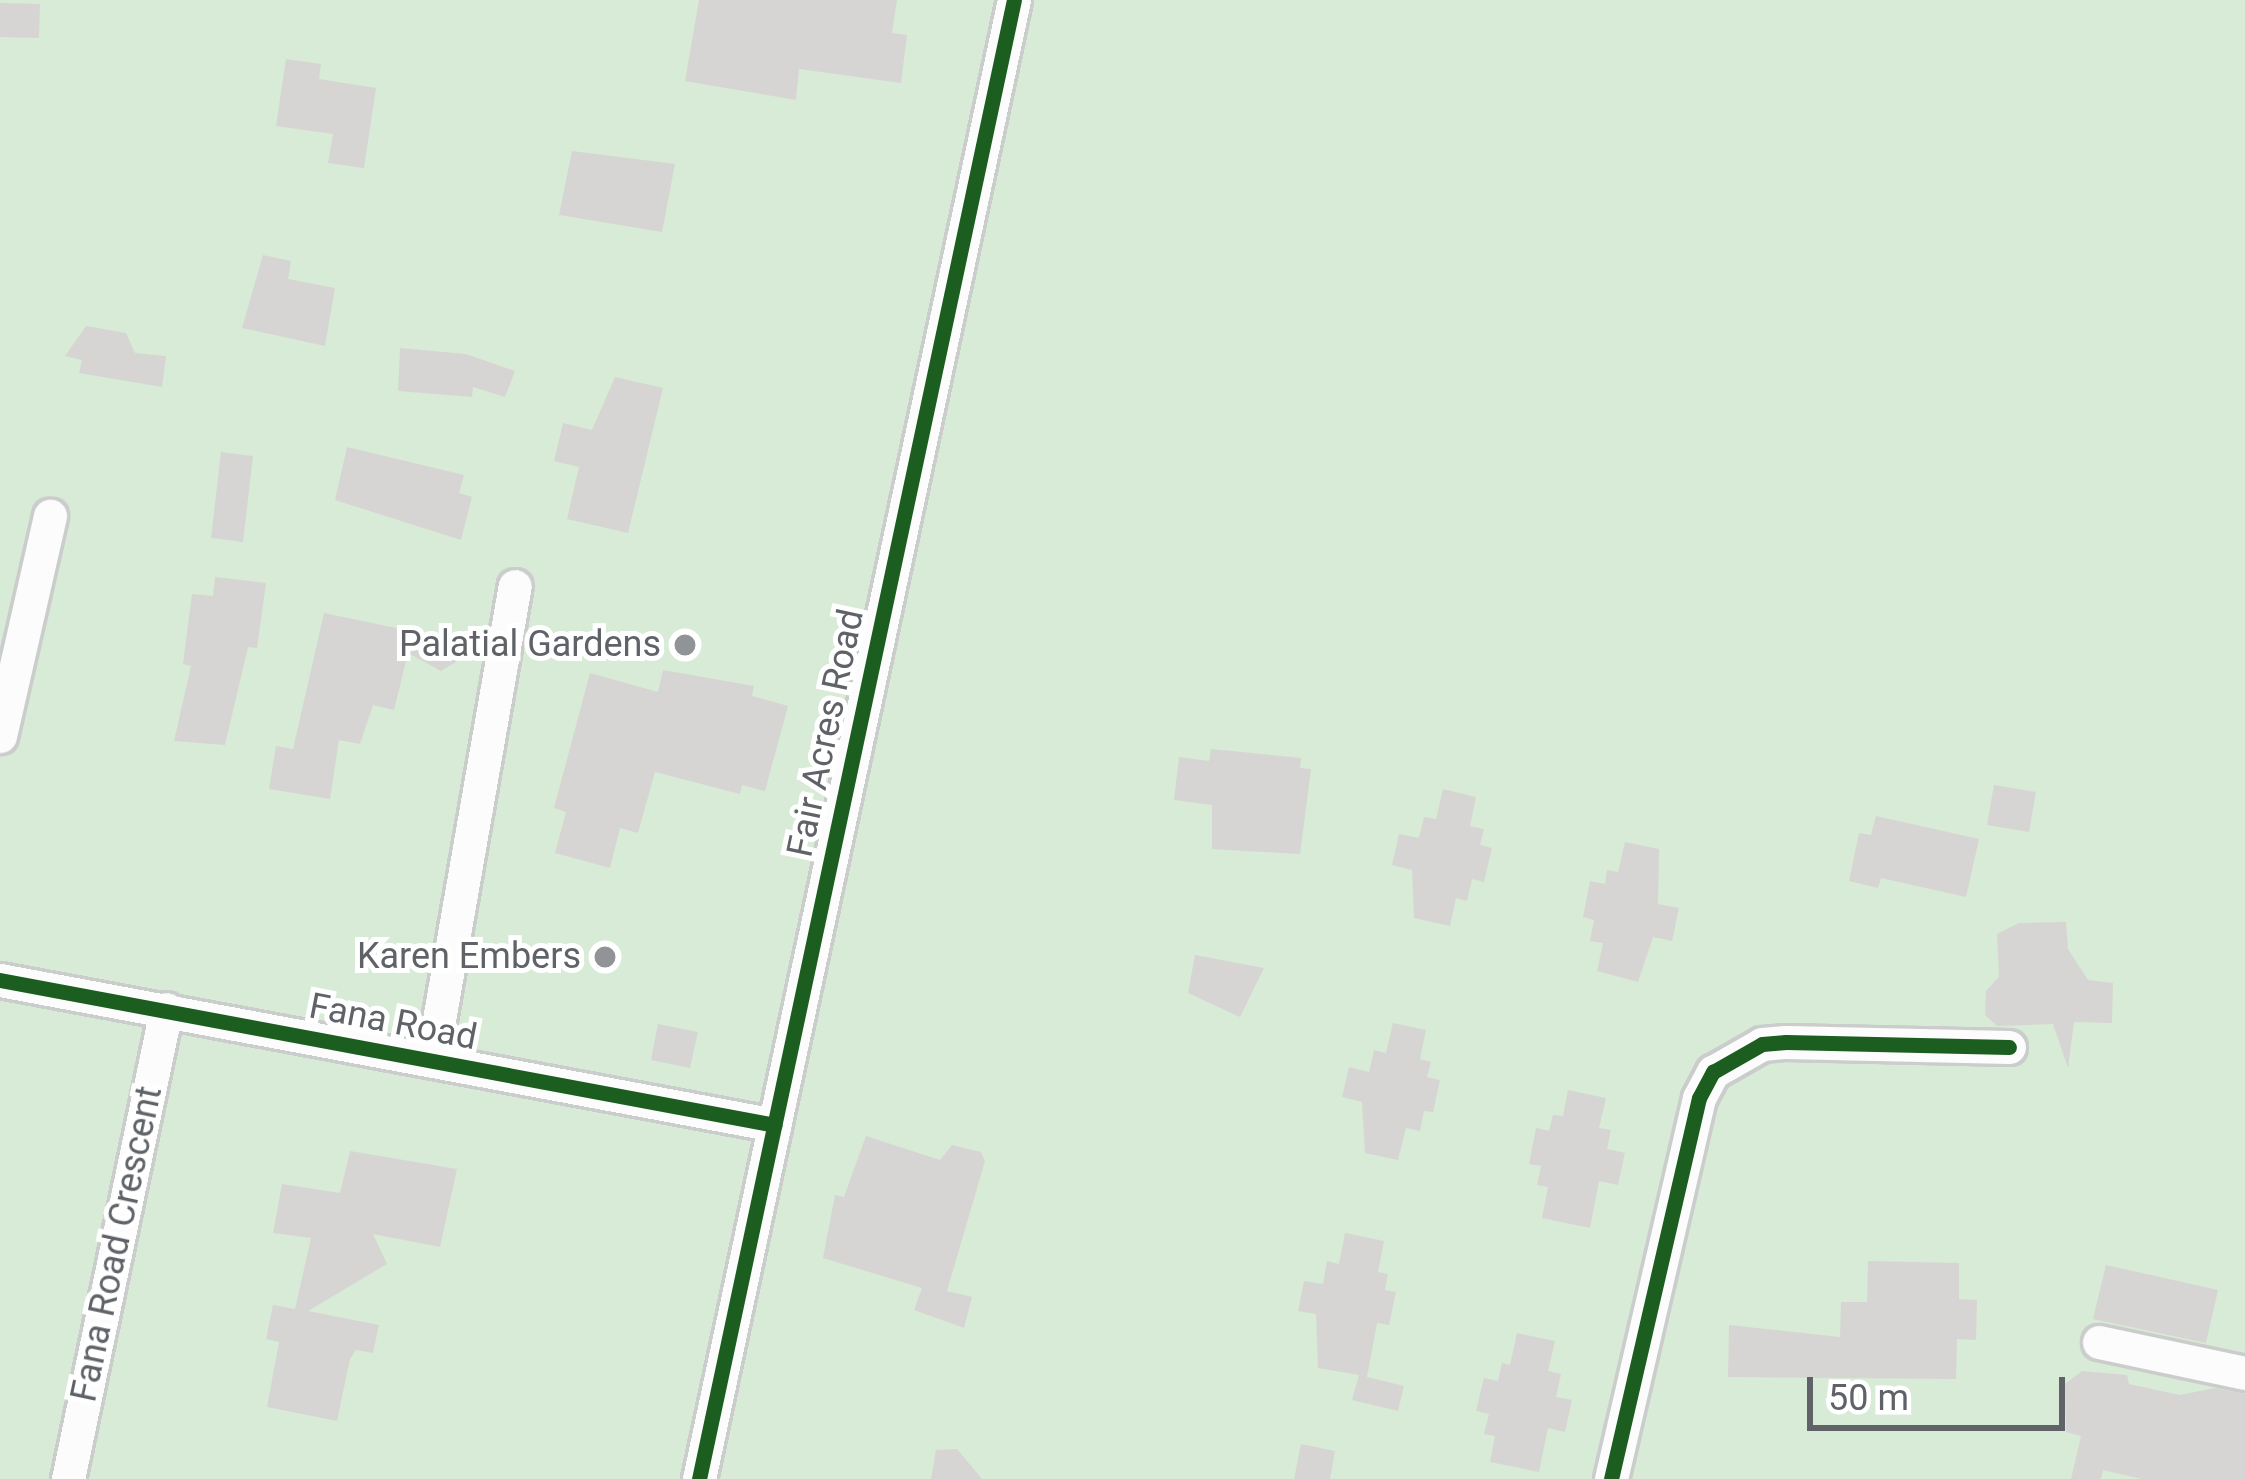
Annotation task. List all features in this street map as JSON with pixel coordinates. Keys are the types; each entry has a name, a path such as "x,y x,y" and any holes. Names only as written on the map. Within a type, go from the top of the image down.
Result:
{"street":[{"name":"Fair Acres Road","path":"699,1479 1014,0"},
{"path":"0,736 50,516"},
{"path":"432,1060 515,586"},
{"name":"Fana Road","path":"0,980 775,1126"},
{"name":"Fana Road Crescent","path":"68,1479 166,1009"},
{"path":"1611,1479 1699,1098 1713,1072 1762,1045 1786,1042 2009,1047"},
{"path":"2099,1342 2245,1373"}],"green space":[{"path":"0,0 2245,0 2245,1479 0,1479"}],"building":[{"path":"699,0 897,0 892,33 907,35 901,83 799,69 796,100 685,81"},
{"path":"0,3 40,4 39,38 0,37"},
{"path":"286,59 321,64 319,79 376,88 364,168 328,163 333,134 276,126"},
{"path":"572,151 675,164 662,232 559,215"},
{"path":"263,255 291,261 288,279 335,288 325,346 242,328"},
{"path":"86,326 126,333 135,353 166,356 162,387 79,373 82,360 65,356"},
{"path":"400,348 466,354 515,371 505,397 473,387 472,397 398,391"},
{"path":"615,377 663,388 628,533 567,519 579,467 554,461 563,423 592,430"},
{"path":"347,447 464,475 459,493 472,497 461,540 335,500"},
{"path":"221,452 253,456 243,542 211,538"},
{"path":"215,577 266,583 257,648 248,647 225,745 174,741 191,666 183,664 192,594 213,596"},
{"path":"324,613 449,639 461,659 441,671 408,653 394,710 373,705 360,744 339,740 330,799 269,789 276,746 293,749"},
{"path":"663,670 754,686 752,696 788,706 765,791 742,785 740,794 655,772 638,833 620,828 610,868 555,853 566,812 554,808 590,673 658,692"},
{"path":"1211,749 1301,758 1300,768 1311,769 1300,854 1212,849 1212,805 1174,800 1179,757 1209,761"},
{"path":"1994,785 2036,792 2029,832 1987,825"},
{"path":"1443,789 1476,797 1470,826 1484,829 1480,845 1492,848 1484,882 1472,879 1467,901 1456,898 1450,926 1414,918 1412,870 1392,865 1399,834 1419,838 1424,817 1436,819"},
{"path":"1876,816 1979,839 1966,897 1881,878 1878,888 1849,881 1859,833 1871,835"},
{"path":"1625,842 1659,849 1658,904 1679,908 1672,941 1653,937 1638,982 1597,971 1603,943 1590,941 1594,920 1583,917 1590,881 1605,884 1607,870 1618,872"},
{"path":"2066,922 2068,949 2088,980 2113,983 2112,1023 2074,1022 2068,1068 2053,1024 1997,1026 1985,1015 1986,991 1999,977 1997,934 2019,923"},
{"path":"1195,955 1264,968 1240,1017 1188,993"},
{"path":"1393,1023 1426,1030 1420,1059 1431,1062 1427,1077 1440,1080 1433,1112 1424,1111 1420,1131 1406,1128 1398,1160 1365,1153 1362,1102 1342,1097 1349,1067 1369,1072 1374,1050 1386,1053"},
{"path":"658,1024 698,1032 690,1068 651,1060"},
{"path":"1568,1090 1606,1098 1599,1128 1611,1130 1607,1149 1625,1153 1618,1185 1599,1181 1590,1228 1542,1218 1548,1187 1537,1185 1541,1166 1529,1164 1536,1128 1549,1131 1553,1115 1563,1116"},
{"path":"866,1136 940,1160 952,1145 981,1152 985,1161 947,1291 972,1297 964,1328 914,1310 922,1288 823,1258 835,1195 844,1197"},
{"path":"350,1151 457,1169 440,1247 373,1234 387,1264 308,1311 379,1325 373,1353 356,1350 350,1359 337,1421 267,1407 279,1342 266,1339 273,1305 295,1309 311,1238 273,1233 282,1184 340,1193"},
{"path":"1345,1233 1384,1241 1378,1272 1388,1274 1385,1290 1396,1292 1389,1325 1377,1323 1367,1377 1404,1386 1398,1411 1352,1400 1359,1375 1318,1368 1316,1314 1298,1311 1304,1281 1323,1284 1327,1261 1339,1264"},
{"path":"1868,1261 1959,1263 1959,1299 1977,1300 1976,1340 1957,1339 1956,1379 1728,1377 1729,1325 1840,1337 1841,1302 1867,1302"},
{"path":"2106,1265 2218,1290 2206,1343 2093,1319"},
{"path":"1517,1333 1555,1341 1548,1371 1561,1374 1556,1397 1572,1400 1565,1432 1548,1428 1539,1472 1490,1462 1495,1436 1484,1434 1489,1414 1476,1411 1484,1378 1498,1381 1502,1363 1510,1365"},
{"path":"2082,1371 2127,1375 2129,1384 2180,1395 2215,1388 2245,1394 2245,1479 2142,1479 2103,1470 2101,1479 2071,1479 2081,1436 2066,1432 2065,1384"},
{"path":"1301,1444 1335,1451 1330,1479 1294,1479"},
{"path":"957,1449 982,1479 931,1479 936,1450"}],"cycle path":[{"path":"699,1479 1014,0"},
{"path":"0,980 775,1125"},
{"path":"1611,1479 1699,1098 1713,1072 1762,1044 2009,1047"}],"place":[{"name":"Palatial Gardens","path":"685,645"},
{"name":"Karen Embers","path":"605,957"}]}
